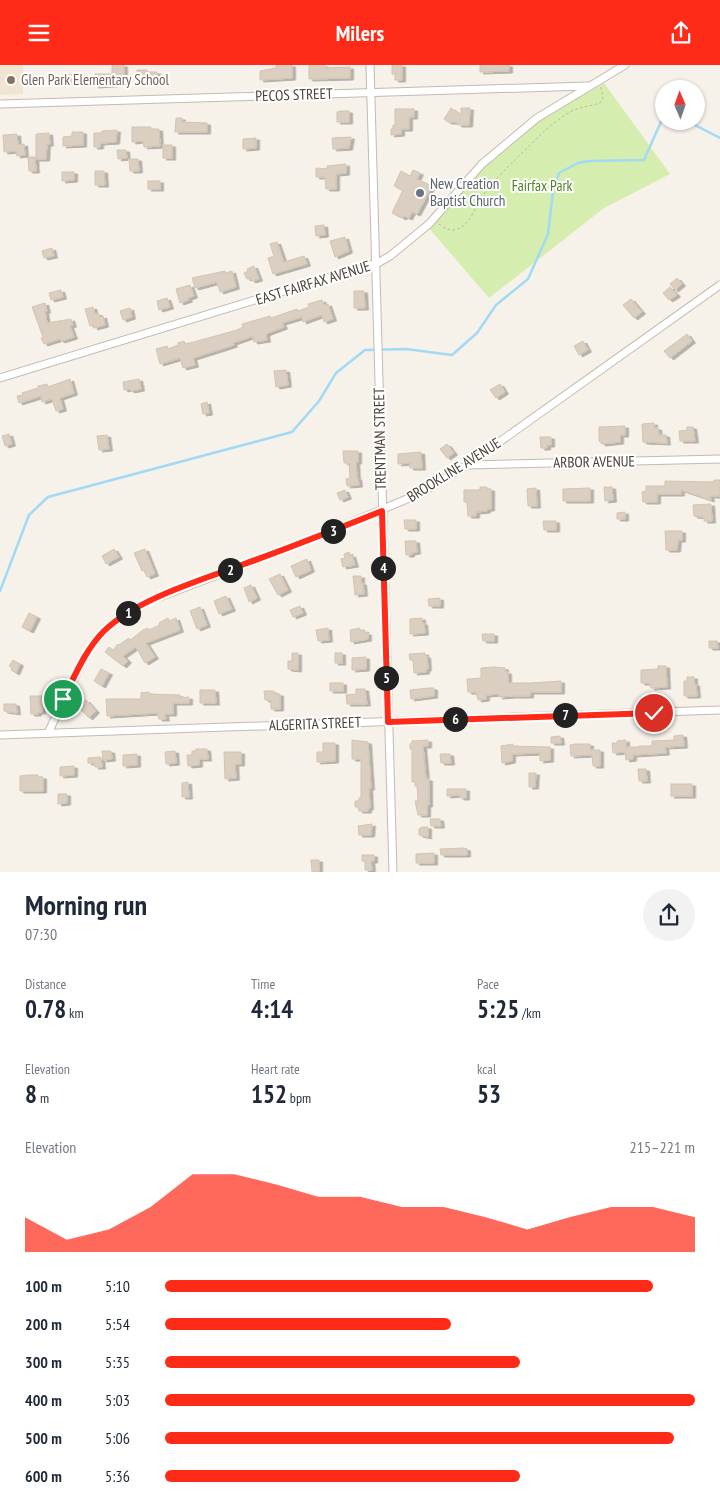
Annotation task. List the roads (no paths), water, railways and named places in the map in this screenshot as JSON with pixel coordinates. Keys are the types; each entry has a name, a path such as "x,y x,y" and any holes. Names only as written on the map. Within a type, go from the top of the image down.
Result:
{"street":[{"name":"TRENTMAN STREET","path":"370,65 393,872"},
{"name":"EAST FAIRFAX AVENUE","path":"0,378 376,264 390,256 434,218 482,164 537,118 625,65"},
{"name":"PECOS STREET","path":"0,104 588,86"},
{"name":"BROOKLINE AVENUE","path":"48,733 85,656 95,641 115,621 150,601 382,511 421,493 467,465 720,285"},
{"name":"ARBOR AVENUE","path":"467,465 720,459"},
{"name":"ALGERITA STREET","path":"0,735 720,710"}],"waterway":[{"path":"0,591 29,515 48,497 292,432 319,401 336,373 365,350 406,349 452,355 477,333 496,305 528,279 548,234 553,191 559,173 578,163 589,161 644,160 657,130"},
{"path":"704,130 720,138"}],"place":[{"name":"Glen Park Elementary School","path":"11,80"},
{"name":"New Creation Baptist Church","path":"420,193"}],"park label":[{"name":"Fairfax Park","path":"542,186"}]}
